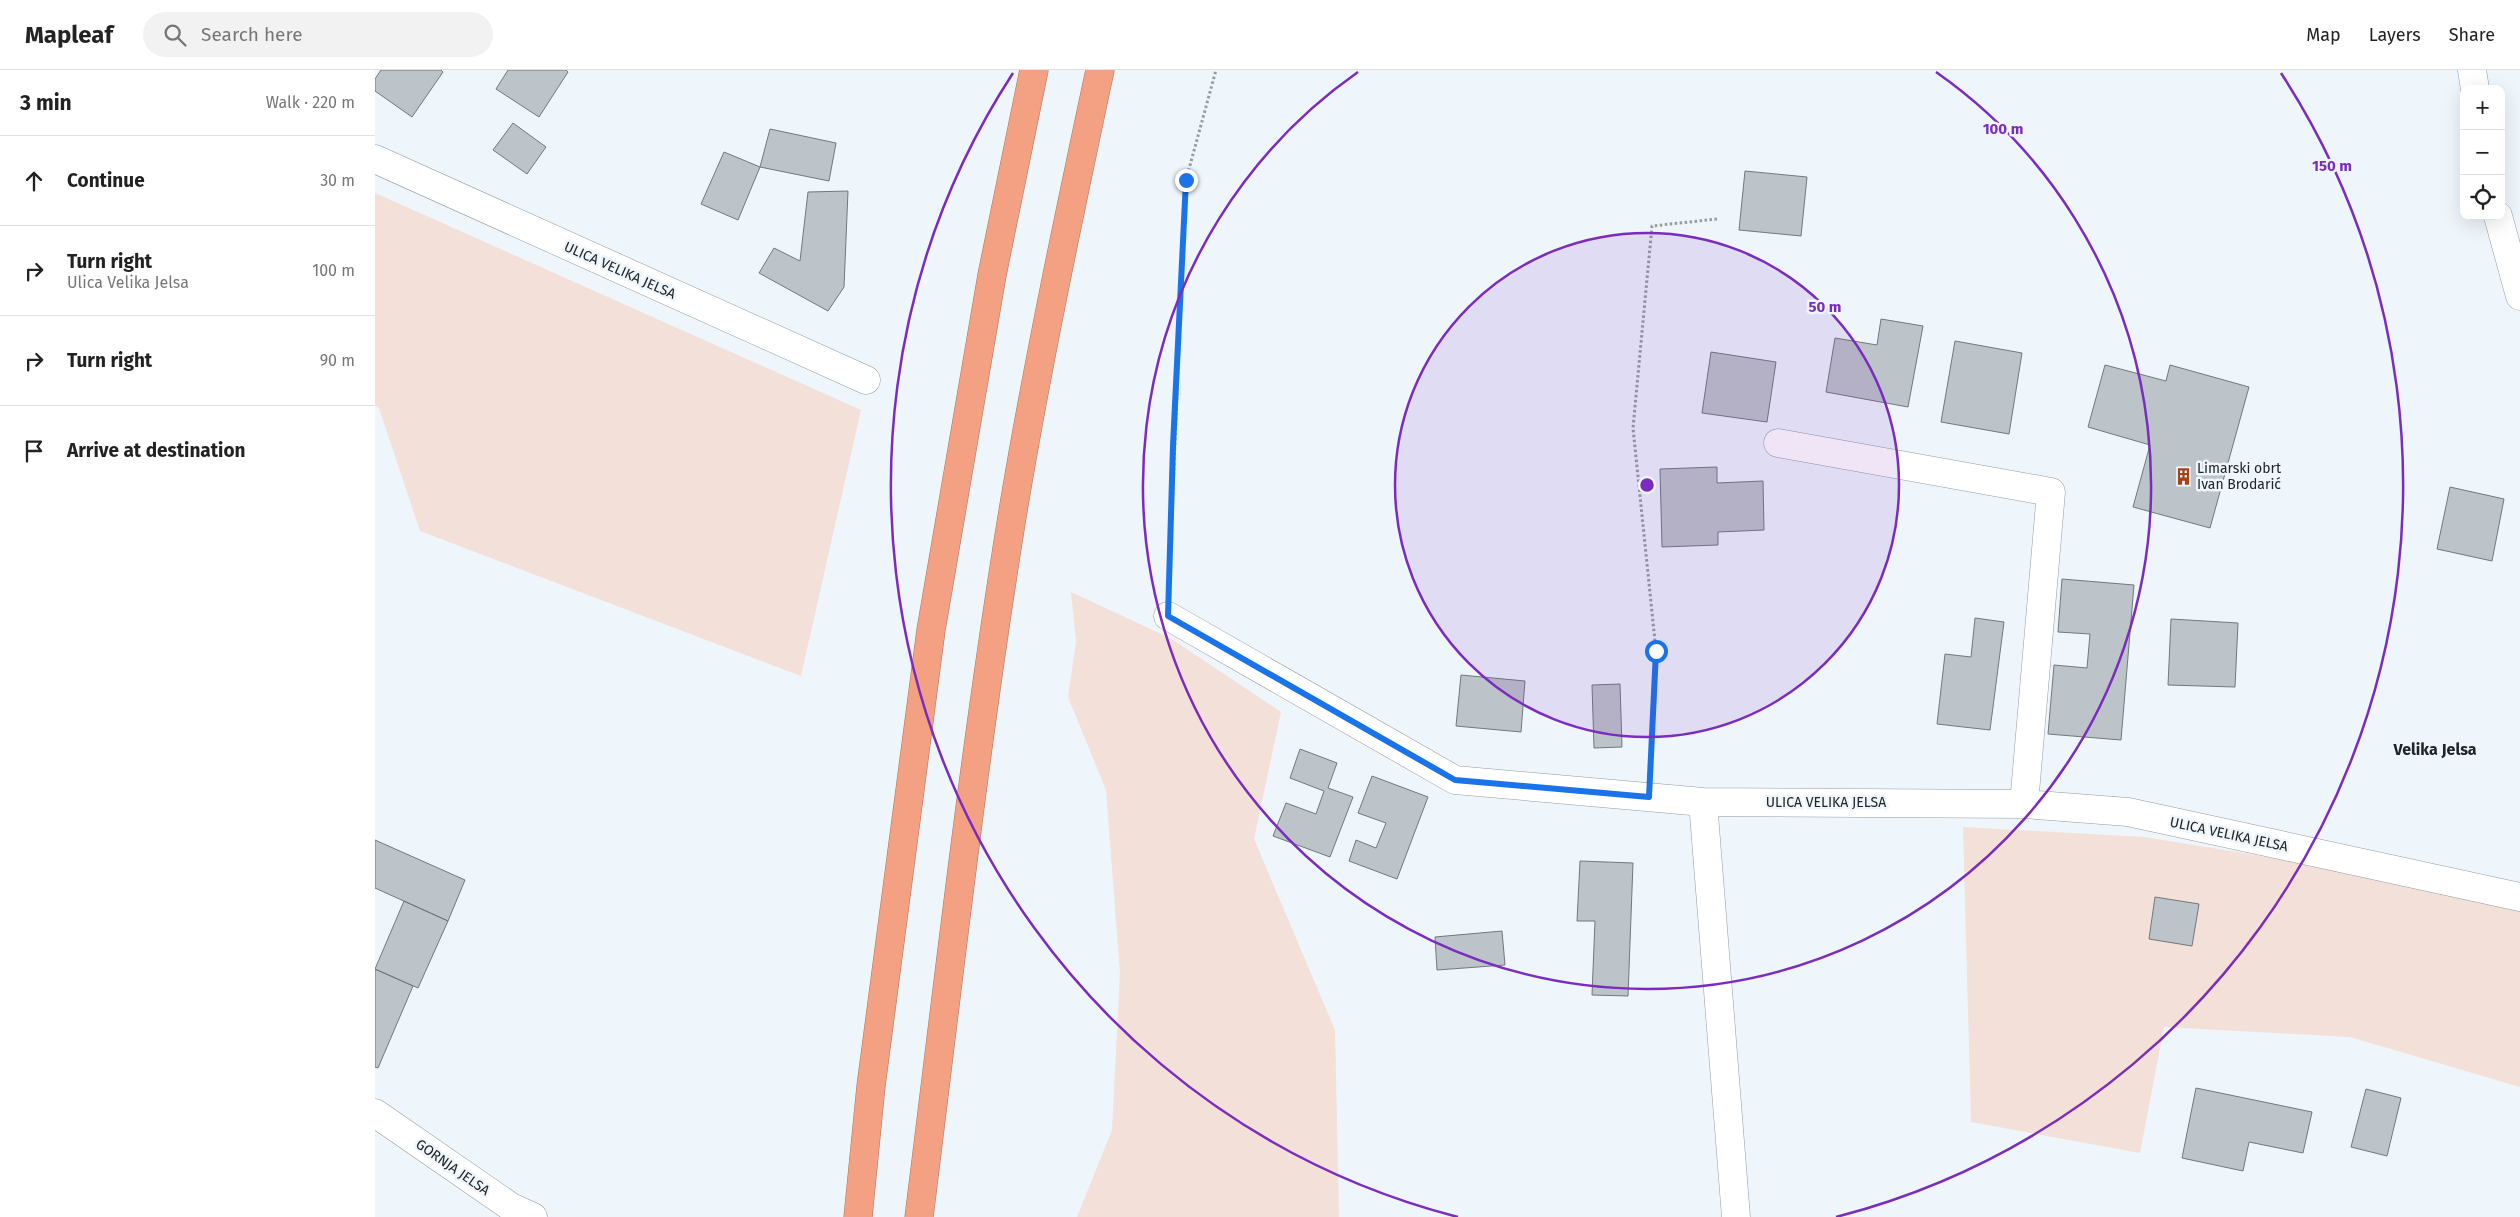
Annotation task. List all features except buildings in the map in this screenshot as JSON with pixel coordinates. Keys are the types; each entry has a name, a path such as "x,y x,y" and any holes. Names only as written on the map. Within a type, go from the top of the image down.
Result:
{"highway":[{"path":"858,1217 871,1086 931,630 992,275 1034,70"},
{"path":"919,1217 975,764 1011,522 1054,286 1100,70"}],"street":[{"path":"2472,70 2474,85"},
{"name":"ULICA VELIKA JELSA","path":"375,159 866,380"},
{"path":"2499,220 2520,296"},
{"path":"1779,443 2051,492 2024,804"},
{"name":"ULICA VELIKA JELSA","path":"1168,616 1455,780 1703,802 2024,804 2128,812 2520,897"},
{"path":"1703,802 1736,1217"},
{"name":"GORNJA JELSA","path":"375,1113 511,1207 533,1217"}],"path":[{"path":"1168,616 1173,446 1186,180 1216,70"},
{"path":"1649,797 1656,651 1633,428 1652,226 1717,219"}],"shaded area":[{"path":"375,193 861,410 801,676 420,531 379,408 375,405"},
{"path":"1071,592 1170,638 1281,712 1254,839 1335,1030 1339,1217 1077,1217 1112,1130 1120,973 1106,790 1068,697 1076,642"},
{"path":"1963,827 2144,837 2520,898 2520,1087 2350,1037 2164,1027 2140,1153 1971,1122"}],"place":[{"name":"Limarski obrt Ivan Brodarić","path":"2183,476"}],"district":[{"name":"Velika Jelsa","path":"2435,749"}],"route":[{"path":"1186,180 1173,446 1168,616 1455,780 1649,797 1656,651"}]}
